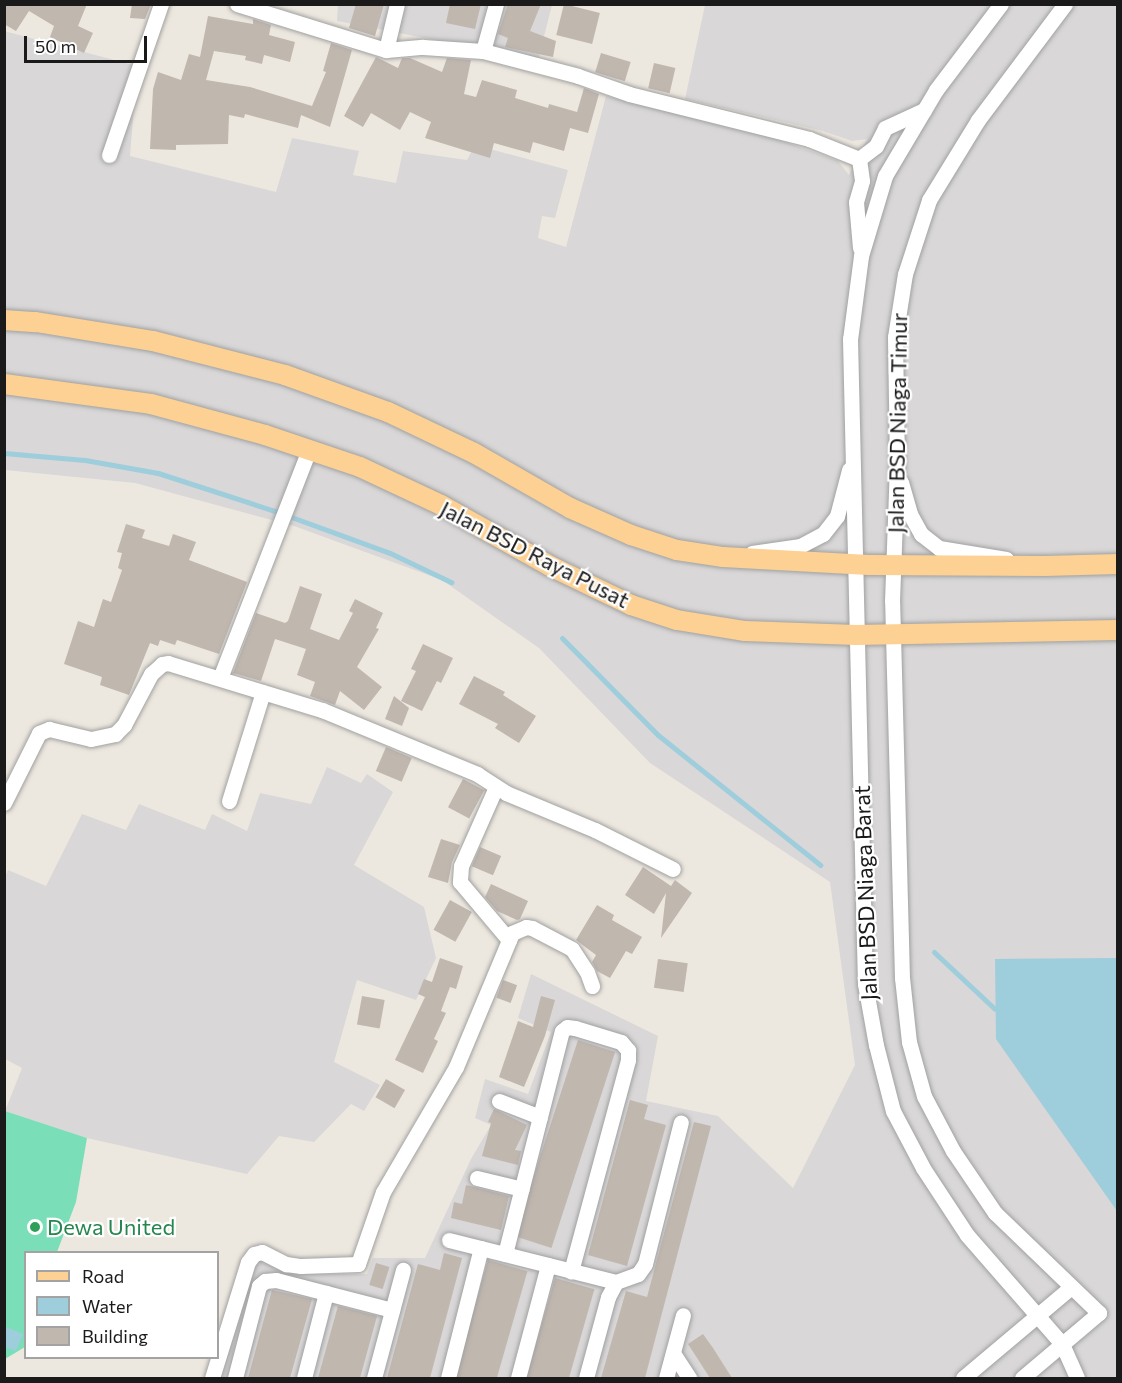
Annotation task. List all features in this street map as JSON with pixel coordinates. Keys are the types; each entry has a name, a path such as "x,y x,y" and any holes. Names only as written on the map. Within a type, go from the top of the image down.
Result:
{"main road":[{"path":"4,320 36,322 153,341 285,375 388,412 474,453 570,508 632,535 677,550 723,557 856,564 1045,566 1118,564"},
{"name":"Jalan BSD Raya Pusat","path":"4,384 151,404 360,467 441,505 550,566 631,605 677,620 745,631 856,635 1118,630"}],"street":[{"path":"109,155 161,4"},
{"path":"237,4 386,50 423,47 483,51 578,76 629,94 809,139 859,159"},
{"path":"386,50 397,4"},
{"path":"483,51 496,4"},
{"name":"Jalan BSD Niaga Timur","path":"856,635 850,339 861,256 885,176 936,90 1001,4"},
{"name":"Jalan BSD Niaga Timur","path":"893,635 897,465 895,338 904,274 929,200 978,120 1065,4"},
{"path":"859,159 876,147 885,128 924,110"},
{"path":"859,159 862,181 856,202 861,256"},
{"path":"220,678 309,450"},
{"path":"723,557 800,546 823,534 837,516 853,454"},
{"path":"897,465 910,514 921,534 939,548 1045,566"},
{"name":"Jalan BSD Niaga Barat","path":"856,635 864,984 876,1045 893,1111 923,1168 967,1236 1062,1344 1077,1378"},
{"name":"Jalan BSD Niaga Barat","path":"893,635 902,978 909,1042 924,1096 953,1151 995,1213 1099,1313 1062,1344"},
{"path":"4,803 34,740 44,730 61,730 91,739 115,734 124,725 152,674 162,664 177,665 322,710 477,774 496,787 595,830 673,869"},
{"path":"229,801 263,692"},
{"path":"496,787 461,866 460,882 509,940"},
{"path":"219,1355 248,1262 254,1254 261,1252 286,1264 301,1266 358,1264 383,1192 456,1067 512,933 526,927 556,939 572,949 579,958 592,986"},
{"path":"505,1254 562,1032 567,1027 621,1042 628,1050 628,1060 571,1271"},
{"path":"499,1101 540,1117"},
{"path":"449,1240 616,1282 638,1274 645,1264 681,1122"},
{"path":"477,1178 522,1189"},
{"path":"448,1378 481,1248"},
{"path":"518,1378 548,1265"},
{"path":"374,1378 403,1270"},
{"path":"235,1378 259,1286 265,1281 276,1280 392,1310"},
{"path":"586,1378 608,1297 616,1282"},
{"path":"963,1378 1071,1287"},
{"path":"304,1378 326,1293"},
{"path":"666,1378 683,1315"},
{"path":"1022,1378 1062,1344"},
{"path":"673,1353 689,1378"},
{"path":"212,1378 218,1359"}],"shaded area":[{"path":"338,5 552,5 538,60 337,21"},
{"path":"705,5 1117,5 1117,1378 219,1378 253,1267 261,1260 271,1260 288,1269 306,1274 367,1274 373,1258 425,1258 471,1159 491,1125 475,1118 485,1079 528,1094 551,1032 518,1018 531,974 658,1036 646,1101 718,1116 793,1188 855,1065 830,882 650,763 539,648 442,580 294,526 135,483 5,470 4,31 137,66 130,156 276,192 292,138 359,151 353,175 396,183 403,151 467,160 475,145 568,170 555,218 542,216 538,238 566,247 606,96 766,135 838,161 849,175 867,139 852,141 823,131 685,99"},
{"path":"327,767 361,783 367,774 393,792 354,865 424,907 436,958 416,1000 357,980 334,1062 380,1085 364,1111 351,1104 314,1142 279,1136 247,1174 87,1138 5,1111 22,1068 5,1059 4,879 8,870 46,886 82,814 126,830 139,804 205,830 212,814 247,831 260,793 311,804"}],"green space":[{"name":"Dewa United","path":"5,1111 87,1138 76,1202 57,1251 24,1251 24,1348 5,1359"}],"water":[{"path":"1118,958 1117,1211 996,1039 995,959"},
{"path":"4,1326 23,1334 16,1351 5,1347"}],"building":[{"path":"4,4 87,4 78,26 93,33 84,53 50,37 54,26 29,11 16,31 4,24"},
{"path":"132,4 151,4 145,19 130,18"},
{"path":"356,4 384,4 375,36 349,28"},
{"path":"450,4 481,4 475,29 446,23"},
{"path":"508,4 541,4 530,31 556,41 553,57 505,47 508,38 498,34"},
{"path":"564,4 600,13 592,44 556,35"},
{"path":"208,16 253,24 253,19 271,25 269,35 295,42 290,62 264,55 262,64 245,60 246,56 214,51 206,80 250,87 312,106 326,72 323,71 331,43 352,50 330,127 301,115 298,128 245,114 244,118 229,115 228,144 176,145 176,150 150,149 153,89 158,72 181,80 189,54 200,57"},
{"path":"601,53 631,62 625,81 595,72"},
{"path":"376,57 398,68 402,58 410,58 442,72 447,58 471,60 464,94 476,97 482,80 517,90 515,98 548,108 549,104 577,112 584,88 599,94 588,133 570,128 564,151 533,142 530,153 494,143 490,158 425,138 431,122 410,112 400,130 371,113 363,127 344,116"},
{"path":"654,63 675,68 670,93 648,88"},
{"path":"126,524 145,530 142,538 169,546 173,534 196,542 189,560 247,582 219,654 177,640 175,645 160,640 158,646 150,643 129,695 100,685 102,677 64,664 78,621 94,627 103,599 111,602 122,570 118,568 122,553 117,552"},
{"path":"300,586 322,594 310,629 339,640 353,613 349,611 355,599 383,613 376,628 379,629 357,667 382,687 364,710 340,691 335,705 310,696 315,682 297,675 306,649 275,639 261,681 233,673 256,613 285,623 288,621"},
{"path":"423,644 453,658 441,683 437,681 422,711 401,701 416,671 411,669"},
{"path":"474,676 505,692 503,695 536,716 519,743 495,728 498,724 459,704"},
{"path":"394,696 409,708 402,726 385,719"},
{"path":"386,747 412,758 402,782 376,771"},
{"path":"463,779 484,790 469,819 448,807"},
{"path":"441,839 460,845 452,862 448,883 428,877"},
{"path":"480,847 501,856 493,875 472,866"},
{"path":"643,867 671,886 675,880 692,893 661,938 666,893 654,914 625,895"},
{"path":"491,884 528,901 520,919 517,920 497,911 485,897"},
{"path":"450,900 472,912 455,942 434,930"},
{"path":"597,905 614,915 612,920 642,937 632,954 626,951 610,978 597,971 592,962 596,955 576,940"},
{"path":"440,958 463,966 456,989 450,987 441,1011 446,1013 434,1039 438,1041 423,1073 395,1060 425,997 418,994 424,979 432,982"},
{"path":"658,959 688,963 684,992 654,988"},
{"path":"503,980 517,985 511,1003 497,998"},
{"path":"362,996 385,1000 380,1029 357,1025"},
{"path":"541,996 555,1000 545,1036 524,1087 499,1077 518,1021 533,1027"},
{"path":"578,1040 615,1052 551,1248 514,1236"},
{"path":"386,1079 405,1090 395,1108 375,1097"},
{"path":"630,1100 648,1105 644,1119 666,1125 627,1266 588,1255"},
{"path":"494,1109 527,1125 515,1150 521,1151 518,1165 482,1156 491,1123 488,1122"},
{"path":"694,1122 711,1126 645,1378 601,1378 626,1291 647,1297"},
{"path":"466,1185 509,1196 501,1230 451,1218 454,1202 462,1204"},
{"path":"444,1253 462,1258 430,1378 387,1378 418,1264 440,1270"},
{"path":"488,1260 527,1271 497,1378 454,1377"},
{"path":"376,1263 389,1267 383,1289 369,1285"},
{"path":"555,1278 594,1289 569,1378 526,1378"},
{"path":"272,1290 312,1299 290,1378 248,1378"},
{"path":"338,1306 377,1316 360,1378 318,1378"},
{"path":"703,1334 732,1378 710,1378 688,1344"}],"waterway":[{"path":"4,453 85,460 158,473 275,511 390,553 451,582"},
{"path":"562,638 658,735 820,865"},
{"path":"934,952 995,1009"}],"place":[{"name":"Dewa United","path":"35,1227"}]}
